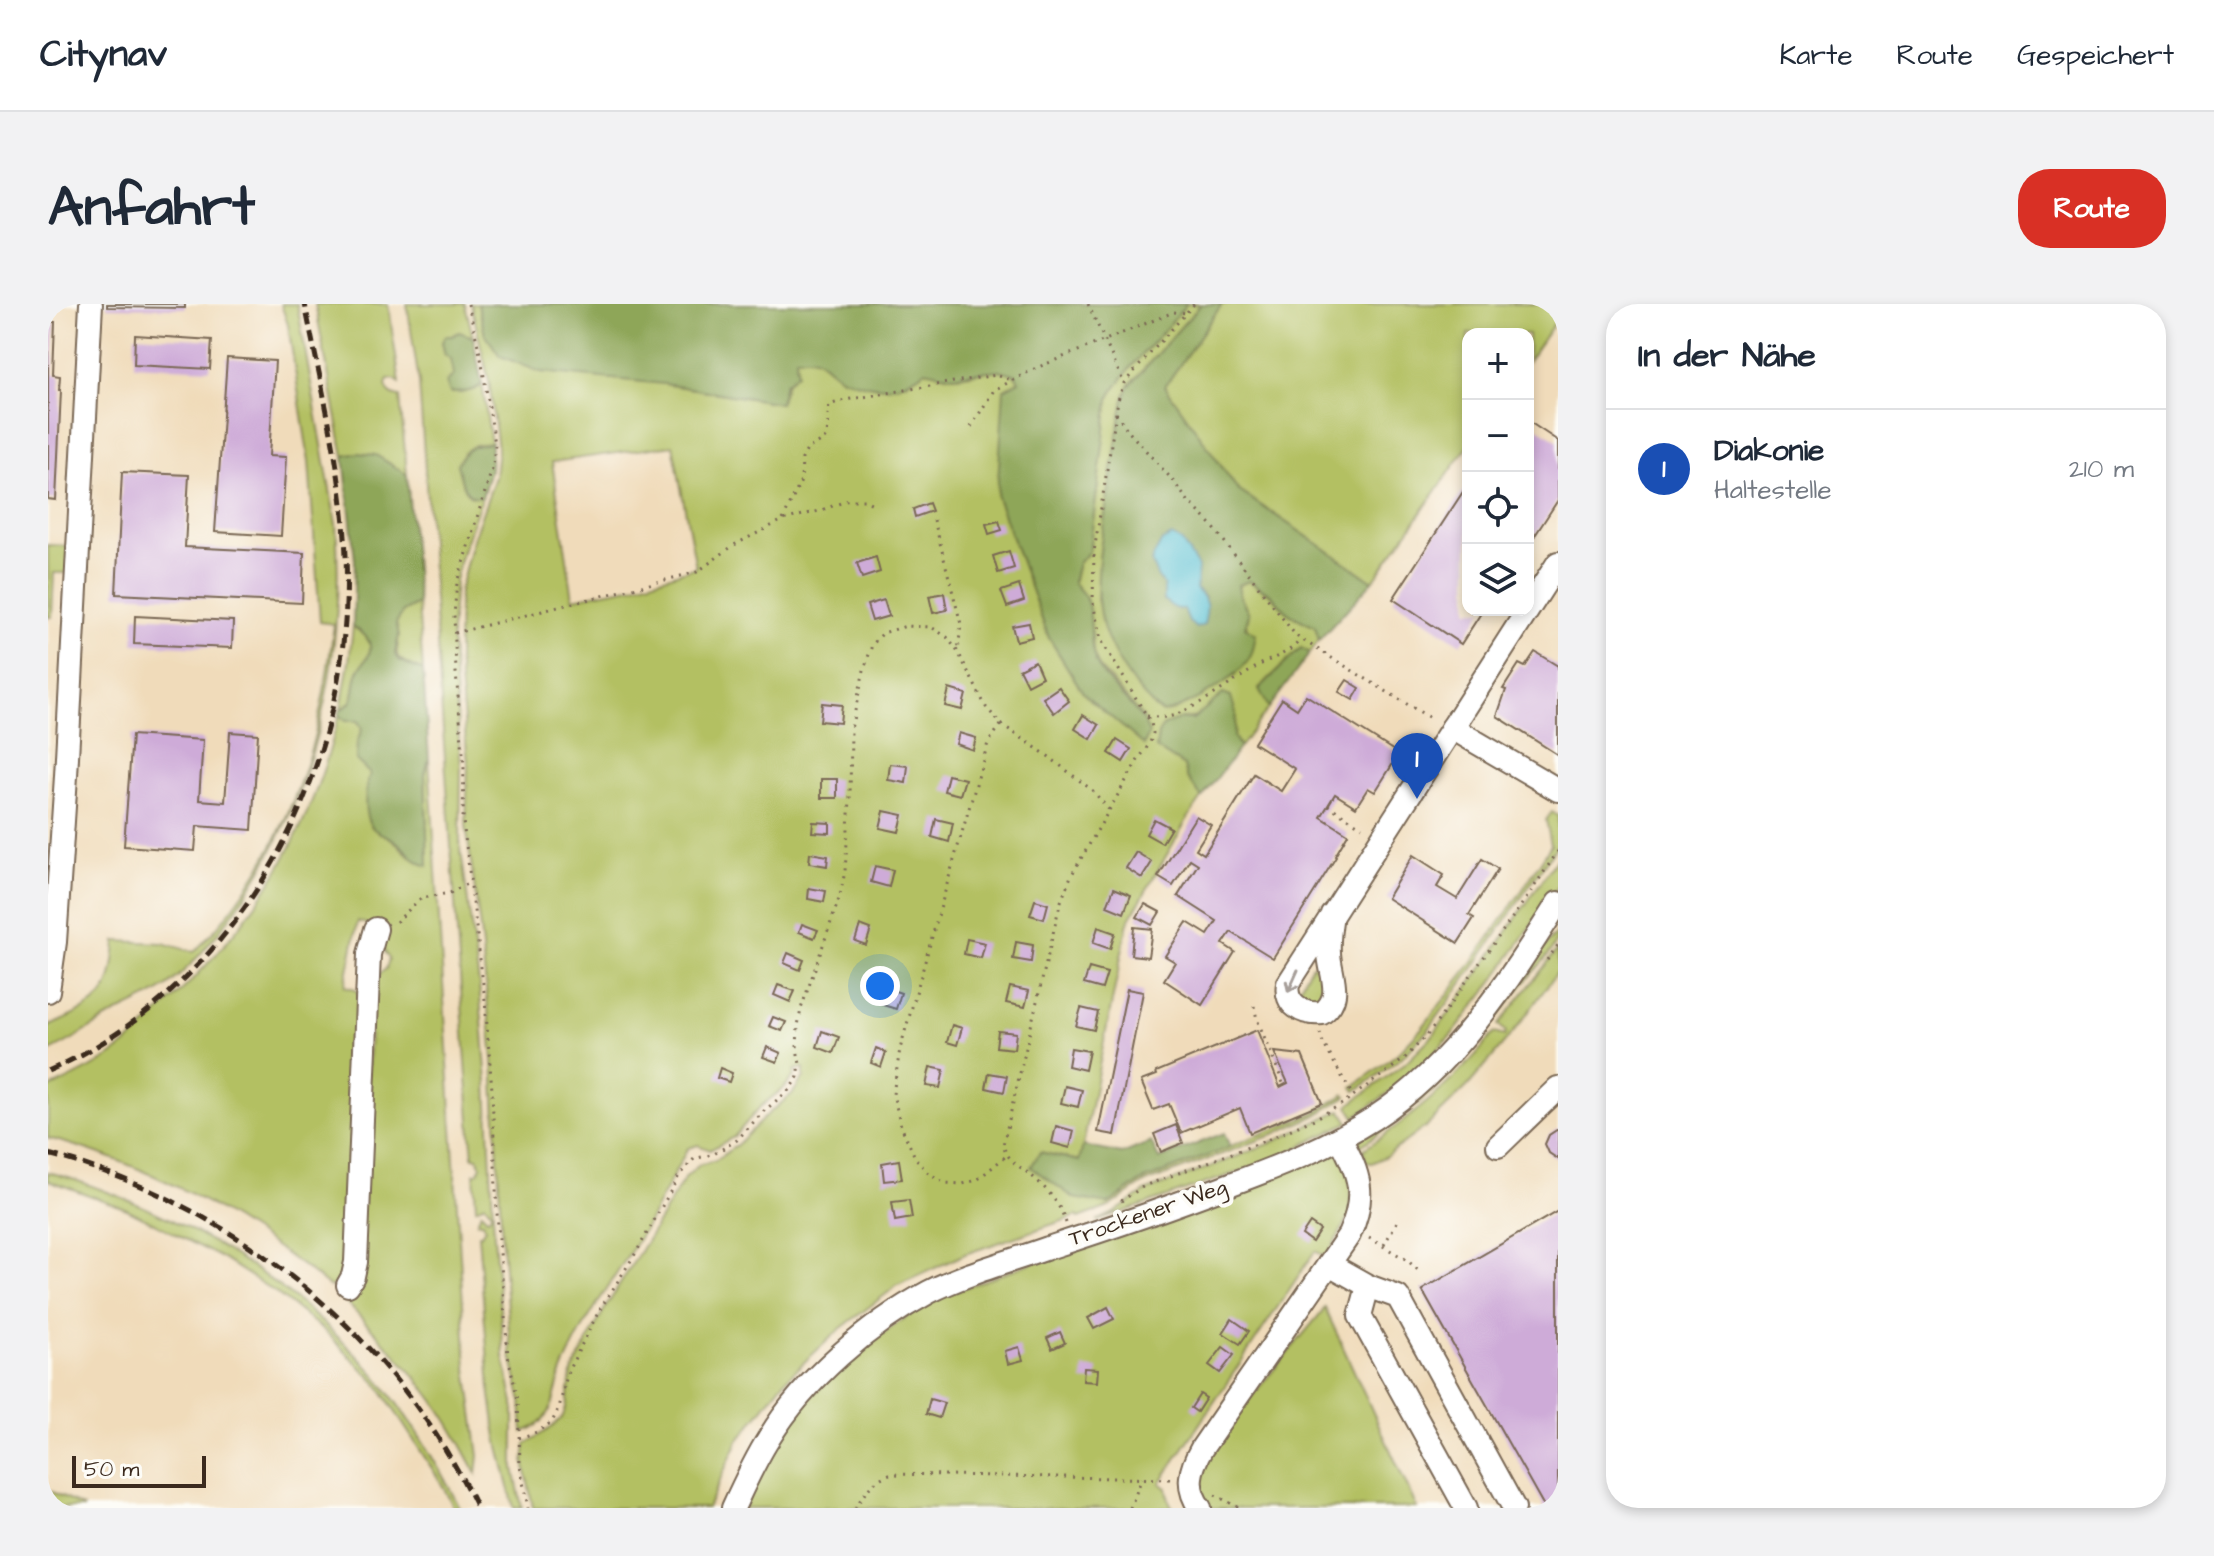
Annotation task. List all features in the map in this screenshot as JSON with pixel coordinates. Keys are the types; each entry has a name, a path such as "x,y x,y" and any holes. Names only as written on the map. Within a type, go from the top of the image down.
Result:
{"street":[{"path":"50,984 66,776 91,304"},
{"path":"1332,914 1328,938 1335,994 1326,1010 1316,1014 1297,1009 1289,1000 1287,990 1332,914 1558,563"},
{"path":"1452,728 1558,790"},
{"name":"Trockener Weg","path":"733,1508 770,1436 798,1399 837,1359 888,1317 930,1292 968,1275 1277,1167 1340,1138 1389,1108 1433,1071 1465,1036 1558,903"},
{"path":"348,1285 356,1262 369,954 385,926"},
{"path":"1498,1146 1558,1088"},
{"path":"1200,1508 1192,1493 1190,1479 1202,1448 1329,1264 1357,1216 1359,1181 1356,1168 1340,1138"},
{"path":"1329,1264 1368,1286 1398,1297 1514,1508"},
{"path":"1368,1286 1360,1316 1466,1508"}],"path":[{"path":"468,304 481,358 495,444 490,478 457,582 454,633 464,765 463,821 485,1000 508,1356 518,1400 520,1466 528,1508"},
{"path":"1088,304 1124,383"},
{"path":"1071,1241 1063,1211 1050,1193 1006,1156 1003,1145 1060,904 1071,876 1153,733 1147,716 1101,640 1093,603 1094,552 1116,413 1124,383 1194,304"},
{"path":"971,427 994,390 1012,380 1174,312 1188,313"},
{"path":"783,520 801,481 802,459 808,448 822,443 826,438 829,405 996,375 1012,380"},
{"path":"1116,413 1129,432 1211,524 1300,640 1328,654 1440,725 1452,728"},
{"path":"454,633 697,572 734,545 783,520 849,500 865,500 876,506"},
{"path":"934,520 961,624 958,652"},
{"path":"519,1438 537,1432 552,1422 559,1408 568,1371 599,1311 680,1174 694,1159 714,1154 737,1140 789,1090 798,1077 801,1009 840,896 845,871 851,729 872,645 883,633 906,626 931,627 947,637 986,707 1001,724 1082,782 1109,810"},
{"path":"1147,716 1163,718 1175,715 1289,651 1300,640"},
{"path":"1001,724 988,743 900,1049 893,1094 901,1126 915,1157 927,1172 945,1183 963,1184 977,1180 1006,1156"},
{"path":"1328,805 1362,827"},
{"path":"1121,1201 1144,1186 1267,1140 1316,1118 1403,1060 1430,1032 1558,851"},
{"path":"385,926 421,898 450,893 470,882"},
{"path":"1254,1006 1283,1083"},
{"path":"1316,1014 1323,1043 1353,1096"},
{"path":"1383,1246 1398,1220"},
{"path":"1352,1228 1407,1260 1419,1271"},
{"path":"855,1508 870,1485 890,1474 1190,1479"},
{"path":"1130,1508 1142,1478"}],"green space":[{"path":"281,304 297,304 336,524 336,622 321,718 308,764 291,810 270,854 237,908 201,953 164,988 48,1052 48,1027 91,1005 106,989 111,977 116,941 163,943 194,952 214,930 266,856 293,802 312,745 334,624 320,622 309,461 288,325"},
{"path":"315,304 388,304 400,383 394,379 388,380 386,385 391,394 400,397 407,475 378,457 363,454 344,456"},
{"path":"407,304 465,304 473,337 459,332 442,342 445,355 451,359 461,393 482,384 491,443 475,445 463,453 466,492 482,497 455,581 451,632 461,767 460,843 479,984 494,1236 504,1357 514,1403 514,1468 522,1508 514,1508 497,1438 490,1388 478,1234 485,1228 482,1222 477,1222 481,1212 487,1218 491,1211 485,1204 476,1208 474,1173 478,1173 481,1165 478,1158 473,1157 471,1135 419,382"},
{"path":"471,304 478,304 485,334 664,384 780,403 796,357 809,355 841,378 906,383 926,370 952,376 997,370 1013,375 1020,381 997,497 1049,638 1084,694 1143,718 1099,667 1093,653 1086,598 1073,583 1078,563 1089,552 1109,399 1126,374 1186,304 1201,304 1129,386 1124,399 1100,551 1097,600 1126,672 1162,713 1174,710 1236,675 1249,614 1238,586 1248,581 1271,595 1289,614 1315,627 1319,640 1310,653 1301,648 1259,688 1269,708 1240,747 1234,737 1236,713 1181,719 1156,748 1184,766 1187,777 1202,798 1128,922 1080,1161 1040,1152 1108,1204 1142,1181 1314,1113 1345,1094 1347,1096 1315,1116 1267,1137 1143,1184 1109,1207 965,1254 898,1285 840,1329 786,1379 738,1441 707,1508 533,1508 524,1461 526,1444 562,1418 572,1372 603,1312 685,1178 699,1165 716,1160 738,1144 792,1094 804,1077 804,1068 795,1070 785,1087 760,1107 734,1137 710,1150 698,1145 688,1148 639,1238 577,1338 548,1414 523,1432 521,1398 509,1333 493,1059 466,825 468,763 458,659 459,592 472,542 495,477 498,449 489,381","holes":["673,445 696,567 635,586 573,598 552,462"]},
{"path":"478,304 1186,304 1126,374 1109,399 1089,552 1078,563 1073,582 1088,605 1092,648 1097,664 1144,723 1149,733 1144,745 1084,694 1049,638 997,497 1004,389 1019,381 1015,374 1000,370 953,376 926,370 901,384 879,387 843,378 812,357 796,358 797,373 785,383 780,403 664,384 540,372 500,356 485,334"},
{"path":"1201,304 1222,304 1165,386 1238,490 1373,581 1319,640 1315,627 1289,614 1271,594 1249,581 1238,585 1249,614 1245,627 1256,634 1251,656 1222,684 1162,713 1139,691 1119,662 1104,630 1098,599 1106,508 1124,399 1129,386","holes":["1164,586 1196,589 1205,598 1189,622 1184,610 1164,600"]},
{"path":"1222,304 1558,304 1558,318 1534,352 1534,328 1462,328 1462,455 1373,581 1238,490 1165,386"},
{"path":"459,332 473,337 482,384 471,390 450,393 446,382 454,375 451,359 445,355 442,342 445,336"},
{"path":"491,443 490,469 482,497 476,497 464,487 457,464 471,448"},
{"path":"359,453 376,455 407,475 418,604 403,612 396,623 399,635 395,653 399,660 423,671 429,759 425,774 428,866 371,825 365,804 370,774 356,760 362,729 358,721 345,721 339,715 352,699 357,675 370,650 364,634 353,626 355,560 344,456"},
{"path":"48,545 73,546 71,573 54,573 52,617 48,617"},
{"path":"418,604 423,671 402,660 397,653 396,623 403,612"},
{"path":"353,626 364,634 370,650 357,675 352,699 341,709 349,662"},
{"path":"1301,648 1310,653 1269,708 1259,689"},
{"path":"1223,694 1231,697 1236,713 1234,737 1240,747 1202,798 1187,777 1184,766 1156,748 1158,734 1164,725 1181,719 1193,719"},
{"path":"339,715 345,721 358,721 362,729 357,743 371,774 378,832 392,839 414,859 428,865 425,774 429,759 467,1368 479,1456 477,1474 429,1394 341,1297 355,1290 373,978 386,969 389,959 378,939 381,929 358,921 345,986 356,989 362,1000 351,1261 343,1281 330,1287 264,1238 162,1179 48,1138 48,1089 123,1047 199,973 253,908 296,838 327,759"},
{"path":"1552,812 1558,816 1558,844 1472,970 1428,1030 1401,1058 1356,1091 1353,1087 1397,1054 1421,1029 1469,967 1551,845 1546,820"},
{"path":"1558,857 1558,886 1456,1030 1427,1061 1355,1117 1348,1106 1405,1063 1433,1035"},
{"path":"1558,931 1548,956 1457,1066 1436,1088 1358,1148 1361,1138 1517,981"},
{"path":"1558,949 1558,971 1517,1028 1468,1086 1428,1125 1386,1156 1372,1163 1366,1162 1363,1150 1433,1097 1494,1033 1505,1036 1506,1032 1499,1025"},
{"path":"1315,964 1321,967 1326,990 1318,1004 1299,998 1298,990"},
{"path":"1341,1110 1349,1122 1273,1160 1097,1221 1145,1192 1269,1144"},
{"path":"1224,1133 1230,1147 1142,1181 1108,1204 1074,1198 1031,1167 1040,1152 1079,1161 1083,1146 1122,1154 1151,1142 1159,1159"},
{"path":"1333,1151 1340,1155 1350,1171 1351,1214 1326,1257 1315,1251 1160,1483 1167,1488 1173,1508 743,1508 776,1442 807,1401 847,1362 934,1299"},
{"path":"48,1172 100,1189 167,1218 231,1253 290,1295 375,1375 421,1439 460,1508 454,1508 378,1385 326,1332 275,1292 222,1258 127,1209 48,1180"},
{"path":"1325,1308 1417,1508 1207,1508 1198,1480 1207,1450"},
{"path":"48,1490 84,1508 48,1508"}],"water":[{"path":"1172,536 1182,542 1198,567 1196,589 1207,609 1204,625 1196,628 1189,622 1184,610 1174,608 1164,600 1164,586 1151,561 1162,541"}],"building":[{"path":"107,304 185,304 185,308 107,307"},
{"path":"48,322 55,322 53,375 60,376 61,390 56,500 48,499"},
{"path":"135,335 212,340 210,369 134,365"},
{"path":"227,358 275,361 269,456 286,457 281,536 215,532"},
{"path":"1534,425 1558,441 1558,500 1534,537"},
{"path":"122,472 189,475 185,547 304,553 302,603 116,594"},
{"path":"1462,493 1462,616 1479,616 1461,644 1393,599"},
{"path":"929,503 932,511 915,517 913,509"},
{"path":"999,521 1002,530 989,534 986,524"},
{"path":"1009,551 1014,568 998,573 993,556"},
{"path":"876,557 880,572 862,578 857,563"},
{"path":"1019,585 1024,601 1007,607 1001,591"},
{"path":"944,593 947,610 933,613 929,596"},
{"path":"884,600 889,616 872,621 867,605"},
{"path":"135,616 233,621 232,648 134,644"},
{"path":"1029,623 1032,637 1016,641 1012,626"},
{"path":"1535,652 1558,666 1558,755 1497,716 1506,690 1503,689 1519,664 1525,667"},
{"path":"1035,661 1042,677 1027,685 1019,669"},
{"path":"1347,680 1360,688 1353,700 1339,692"},
{"path":"1059,687 1069,701 1054,713 1043,698"},
{"path":"949,689 966,694 962,710 945,706"},
{"path":"1306,695 1399,754 1375,792 1368,788 1356,807 1335,794 1321,817 1348,834 1273,958 1231,932 1223,944 1235,952 1202,1005 1164,980 1175,962 1165,956 1187,922 1208,935 1217,921 1178,896 1198,864 1190,859 1173,886 1158,877 1196,816 1211,825 1196,849 1204,854 1254,774 1281,791 1295,769 1254,743 1282,699 1297,709"},
{"path":"822,703 842,705 840,723 820,721"},
{"path":"1083,715 1099,725 1091,739 1075,729"},
{"path":"230,732 258,734 252,830 197,826 195,851 124,846 132,735 203,740 199,800 225,802"},
{"path":"959,733 976,738 973,750 956,744"},
{"path":"1117,740 1131,749 1123,762 1109,753"},
{"path":"890,764 908,766 906,783 888,780"},
{"path":"948,775 965,779 960,795 944,791"},
{"path":"821,779 837,779 837,798 821,798"},
{"path":"884,811 903,815 899,832 880,828"},
{"path":"936,819 953,823 949,842 932,837"},
{"path":"1154,819 1171,828 1162,843 1146,834"},
{"path":"813,822 830,823 830,833 812,832"},
{"path":"1136,852 1152,862 1142,878 1126,868"},
{"path":"810,853 828,856 827,866 809,863"},
{"path":"1413,855 1444,875 1437,887 1457,899 1482,859 1498,869 1469,915 1474,918 1458,943 1387,898"},
{"path":"875,866 893,870 889,887 871,882"},
{"path":"809,888 826,891 824,902 808,899"},
{"path":"1114,888 1131,895 1124,913 1107,906"},
{"path":"1035,900 1048,904 1044,919 1030,915"},
{"path":"1145,904 1160,912 1152,925 1137,917"},
{"path":"802,924 818,930 814,938 799,932"},
{"path":"860,925 871,929 866,945 855,941"},
{"path":"1098,927 1115,933 1110,949 1093,943"},
{"path":"1134,927 1152,929 1148,957 1131,955"},
{"path":"967,939 985,943 981,958 964,954"},
{"path":"1016,942 1033,945 1031,962 1013,959"},
{"path":"788,953 804,960 800,970 784,963"},
{"path":"1089,968 1107,973 1102,989 1084,984"},
{"path":"778,985 795,991 790,1002 774,995"},
{"path":"1010,987 1029,991 1025,1007 1006,1003"},
{"path":"889,989 901,993 896,1009 883,1005"},
{"path":"1127,989 1143,992 1115,1135 1098,1132"},
{"path":"1081,1008 1098,1012 1094,1030 1076,1026"},
{"path":"773,1017 786,1022 782,1031 769,1026"},
{"path":"952,1025 962,1028 957,1045 947,1042"},
{"path":"1257,1030 1280,1087 1288,1083 1274,1052 1302,1055 1322,1103 1250,1133 1240,1108 1181,1133 1169,1104 1153,1110 1141,1081"},
{"path":"822,1031 839,1037 833,1053 817,1047"},
{"path":"998,1031 1016,1033 1014,1049 996,1047"},
{"path":"767,1047 781,1053 777,1062 763,1057"},
{"path":"876,1048 886,1052 881,1067 871,1063"},
{"path":"1071,1048 1089,1051 1085,1070 1068,1066"},
{"path":"930,1067 944,1070 940,1088 926,1086"},
{"path":"720,1068 732,1073 729,1082 717,1078"},
{"path":"989,1073 1007,1076 1004,1092 986,1088"},
{"path":"1065,1086 1082,1090 1078,1107 1061,1103"},
{"path":"1176,1125 1183,1143 1161,1152 1154,1134"},
{"path":"1056,1126 1074,1131 1070,1148 1052,1143"},
{"path":"1558,1129 1558,1159 1549,1153 1545,1144 1549,1135"},
{"path":"899,1160 902,1179 884,1181 882,1163"},
{"path":"909,1200 912,1218 895,1221 892,1202"},
{"path":"1558,1211 1558,1508 1545,1508 1422,1290"},
{"path":"1310,1223 1320,1230 1312,1242 1302,1235"},
{"path":"1108,1307 1114,1319 1094,1329 1088,1318"},
{"path":"1232,1319 1249,1331 1240,1344 1223,1333"},
{"path":"1060,1332 1065,1343 1052,1349 1047,1338"},
{"path":"1019,1347 1023,1360 1008,1364 1005,1351"},
{"path":"1223,1347 1234,1355 1220,1373 1209,1365"},
{"path":"1084,1368 1098,1369 1097,1382 1083,1381"},
{"path":"1200,1394 1206,1398 1197,1412 1191,1408"},
{"path":"930,1399 944,1403 939,1418 926,1414"}],"railway":[{"path":"48,1071 118,1033 179,983 232,925 275,860 308,788 331,713 344,635 346,556 336,461 305,304"},
{"path":"48,1154 116,1176 182,1206 243,1242 301,1284 354,1333 401,1387 443,1445 477,1508"}],"place":[{"name":"Diakonie","path":"1417,799"}]}
